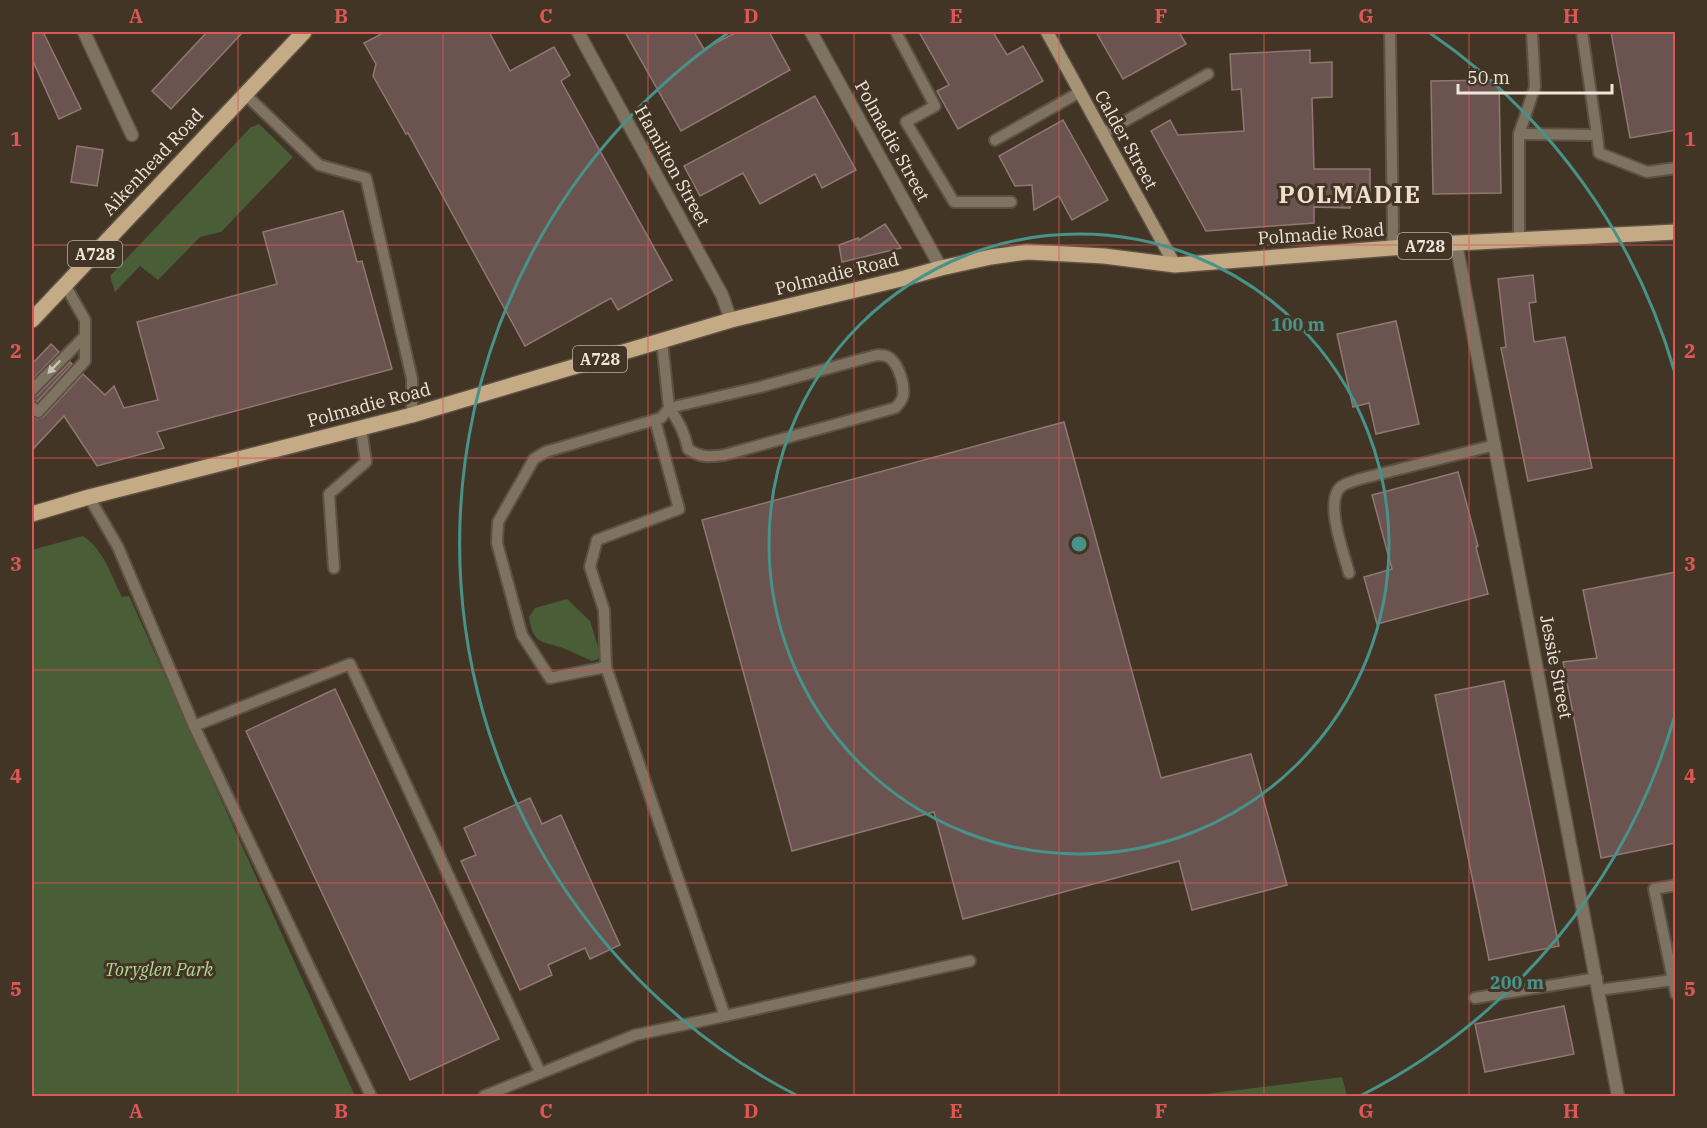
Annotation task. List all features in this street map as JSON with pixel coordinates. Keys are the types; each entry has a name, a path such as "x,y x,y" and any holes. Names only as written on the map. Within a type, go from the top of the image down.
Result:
{"main road":[{"name":"Aikenhead Road","path":"32,320 304,32"},
{"name":"Calder Street","path":"1047,32 1174,265"},
{"name":"Polmadie Road","path":"32,514 89,497 412,415 731,320 991,257 1027,252 1104,256 1174,265 1456,243 1676,232"}],"street":[{"path":"84,32 132,135"},
{"name":"Hamilton Street","path":"578,32 722,296 731,320"},
{"name":"Polmadie Street","path":"811,32 941,268"},
{"name":"Jessie Street","path":"1456,243 1618,1096"}],"lane":[{"path":"896,32 935,106 906,122 954,202 1011,202"},
{"path":"1390,32 1392,248"},
{"path":"1519,240 1519,134 1535,87 1532,32"},
{"path":"1582,32 1599,153 1647,172 1676,168"},
{"path":"1102,134 1208,74"},
{"path":"994,140 1080,92"},
{"path":"244,93 319,165 366,178 412,379 412,415"},
{"path":"1519,134 1597,135"},
{"path":"32,407 38,412 85,361 85,320 65,285"},
{"path":"32,390 85,336"},
{"path":"606,667 550,678 522,635 497,543 498,522 534,459 545,452 661,418 669,408 760,387 877,355 886,356 897,367 903,396 895,408 724,455 709,457 698,455 688,449 686,436 680,423 669,408 662,341"},
{"path":"655,420 679,509 597,540 590,567 604,610 606,667 725,1016"},
{"path":"334,568 329,494 366,462 361,428"},
{"path":"1349,573 1333,513 1333,498 1340,486 1495,445"},
{"path":"89,497 118,547 194,726 371,1096"},
{"path":"194,726 350,664 540,1072"},
{"path":"1676,885 1654,889 1673,966 1676,994"},
{"path":"483,1096 635,1035 970,961"},
{"path":"1475,998 1598,984 1673,980"}],"green space":[{"path":"259,124 293,157 221,232 200,237 158,280 140,266 115,292 110,276 251,127"},
{"name":"Toryglen Park","path":"83,536 102,556 122,597 129,596 355,1096 32,1096 32,550"},
{"path":"567,599 590,621 600,653 598,659 592,661 535,636 529,617 535,608"},
{"path":"1342,1077 1347,1096 1189,1096"}],"building":[{"path":"32,32 43,32 81,109 59,119 32,59"},
{"path":"207,32 243,32 171,109 152,91"},
{"path":"385,32 489,32 510,71 554,47 570,75 561,81 672,280 618,310 611,298 525,346 408,133 406,134 373,76 376,64 364,43"},
{"path":"625,32 694,32 704,49 737,32 769,32 790,70 681,131"},
{"path":"919,32 993,32 1007,55 1023,46 1043,81 958,129 937,91 949,85"},
{"path":"1096,32 1179,32 1186,44 1123,79"},
{"path":"1611,32 1676,32 1676,130 1630,138"},
{"path":"1310,50 1310,63 1332,62 1332,97 1312,98 1314,169 1370,169 1370,200 1350,200 1350,208 1314,207 1314,223 1206,231 1151,131 1170,120 1178,135 1244,131 1241,89 1232,90 1230,54"},
{"path":"1499,80 1501,193 1433,194 1431,81"},
{"path":"815,96 856,170 822,188 815,174 760,204 743,173 700,196 684,166"},
{"path":"1063,120 1108,200 1072,220 1059,196 1034,210 1032,185 1015,186 999,156"},
{"path":"77,146 103,150 97,186 71,182"},
{"path":"343,211 357,262 362,261 392,369 157,432 164,448 97,466 64,416 32,450 32,416 37,419 43,417 83,374 105,395 114,386 124,408 158,400 137,322 277,284 263,232"},
{"path":"885,224 901,248 842,262 839,245 858,238 859,240"},
{"path":"1533,275 1536,302 1529,303 1534,342 1565,337 1592,468 1528,481 1501,348 1506,347 1498,279"},
{"path":"1396,321 1419,424 1376,434 1369,403 1353,407 1337,334"},
{"path":"51,344 59,352 32,380 32,364"},
{"path":"70,362 72,364 37,402 32,400 32,397 37,395"},
{"path":"1064,422 1161,778 1251,754 1287,885 1192,910 1179,861 963,919 934,812 792,851 702,520"},
{"path":"1458,472 1488,594 1377,624 1364,577 1392,569 1372,495"},
{"path":"1676,572 1676,843 1601,858 1563,662 1597,658 1583,590"},
{"path":"1504,681 1559,946 1489,960 1435,695"},
{"path":"335,689 499,1039 410,1080 246,731"},
{"path":"530,798 542,824 561,815 620,945 590,959 585,948 548,965 552,975 520,990 461,861 476,855 464,828"},
{"path":"1564,1006 1574,1054 1485,1072 1475,1024"}],"district":[{"name":"POLMADIE","path":"1350,195"}]}
